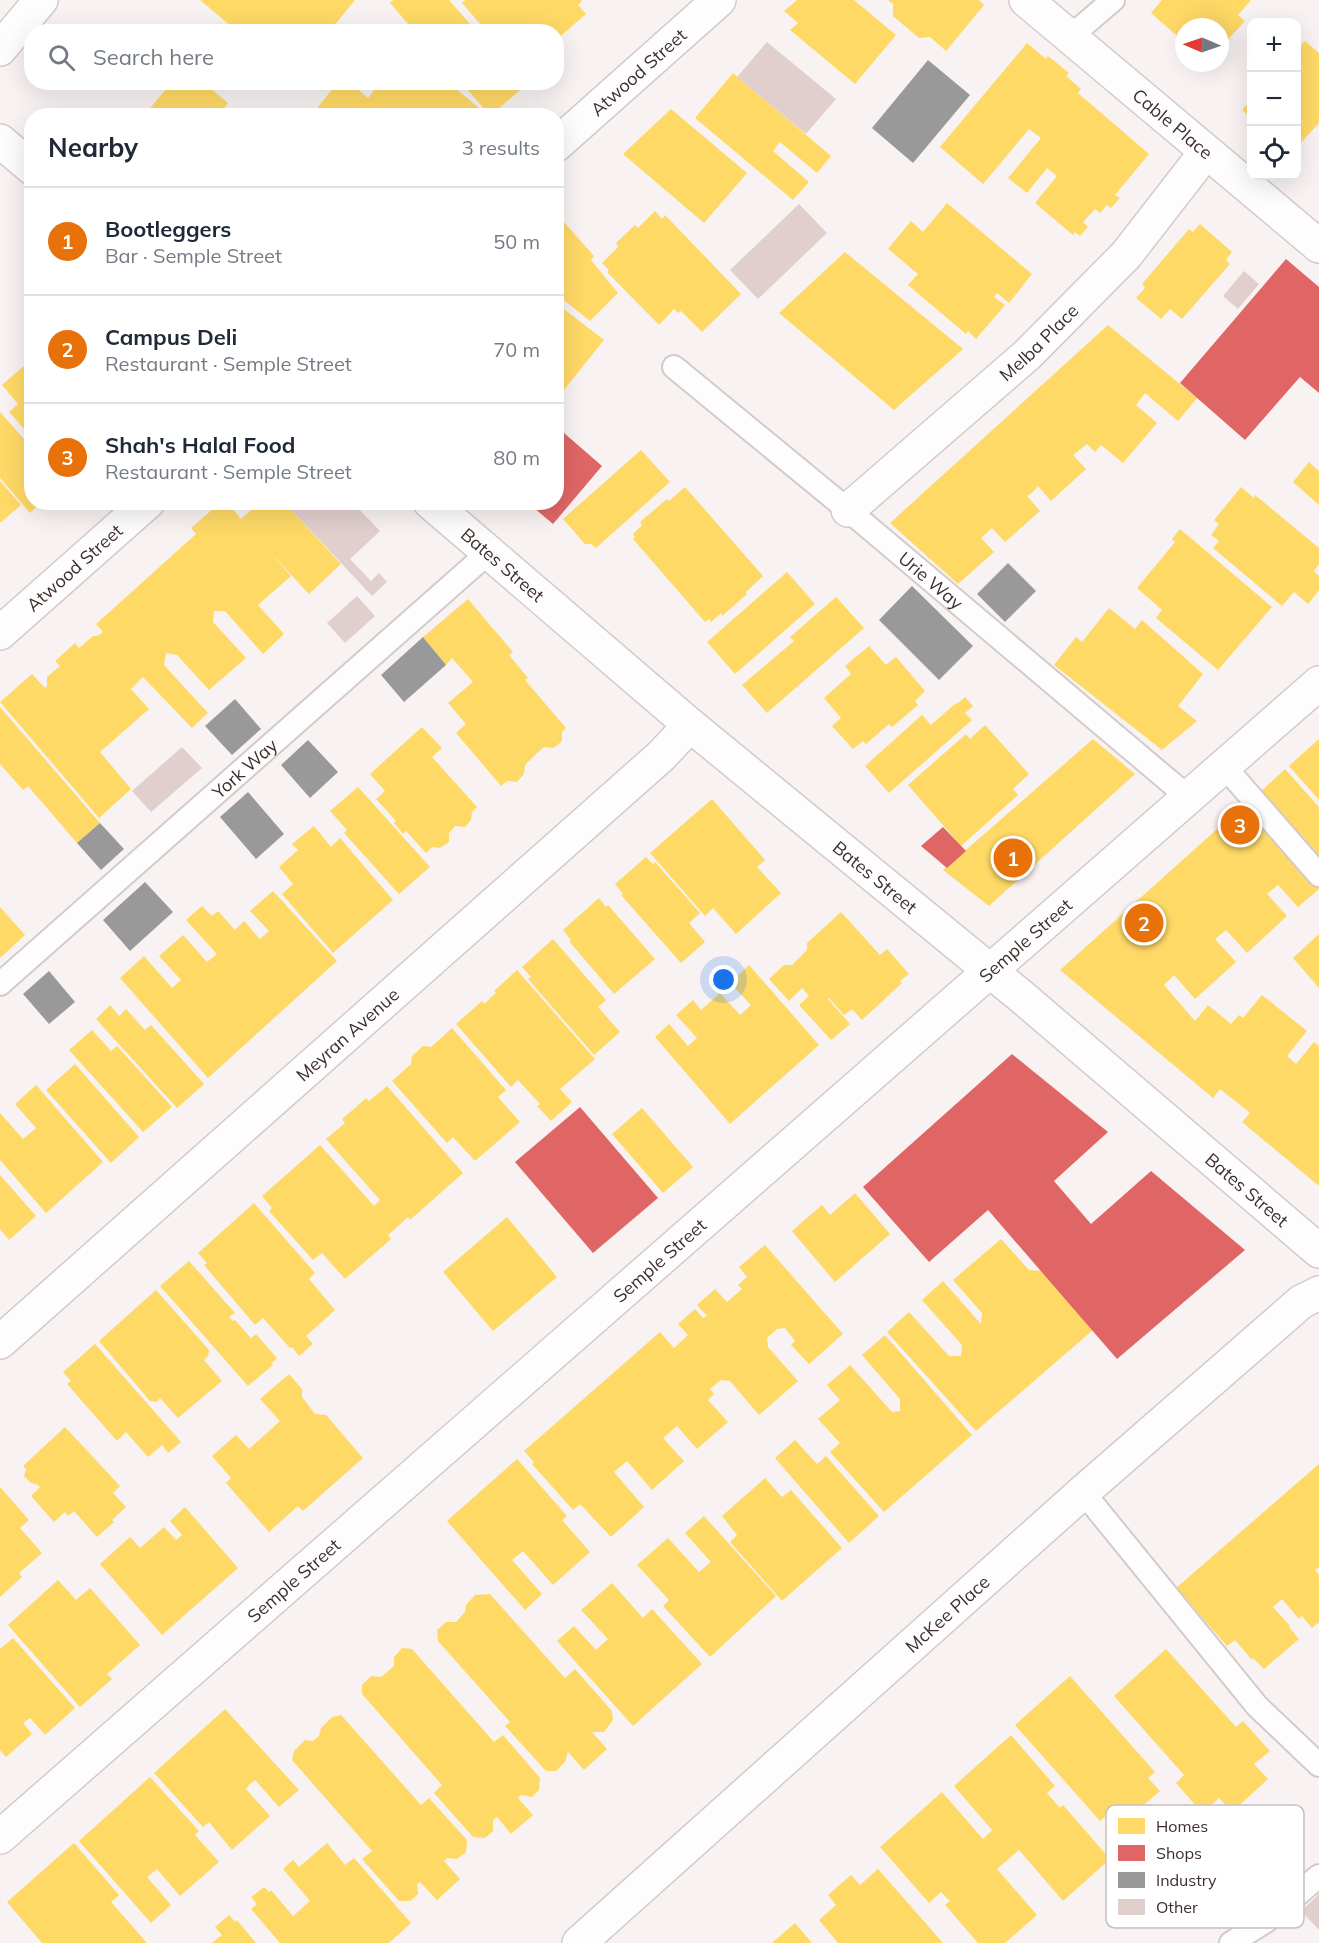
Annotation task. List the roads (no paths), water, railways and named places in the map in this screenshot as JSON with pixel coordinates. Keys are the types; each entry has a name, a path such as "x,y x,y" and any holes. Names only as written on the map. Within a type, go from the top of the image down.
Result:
{"street":[{"path":"0,49 41,0"},
{"name":"Atwood Street","path":"564,138 719,0"},
{"name":"Cable Place","path":"1026,0 1319,246"},
{"path":"0,141 24,161"},
{"name":"Melba Place","path":"848,510 1027,355 1126,255 1206,152"},
{"name":"Atwood Street","path":"0,633 139,510"},
{"name":"Bates Street","path":"439,510 690,725 989,970 1319,1251"},
{"name":"Semple Street","path":"0,1837 1319,683"},
{"name":"Meyran Avenue","path":"0,1342 661,756 690,725"},
{"name":"McKee Place","path":"579,1943 1083,1492 1301,1302 1319,1293"}],"lane":[{"path":"1070,37 1113,0"},
{"name":"Urie Way","path":"674,367 848,510 1188,797"},
{"name":"York Way","path":"0,984 488,553"},
{"path":"1224,766 1319,875"},
{"path":"1083,1492 1257,1706 1319,1765"},
{"path":"1304,1889 1319,1876"},
{"path":"1231,1943 1255,1928"}],"place":[{"name":"Shah's Halal Food","path":"1240,825"},
{"name":"Bootleggers","path":"1013,858"},
{"name":"Campus Deli","path":"1144,923"}]}
